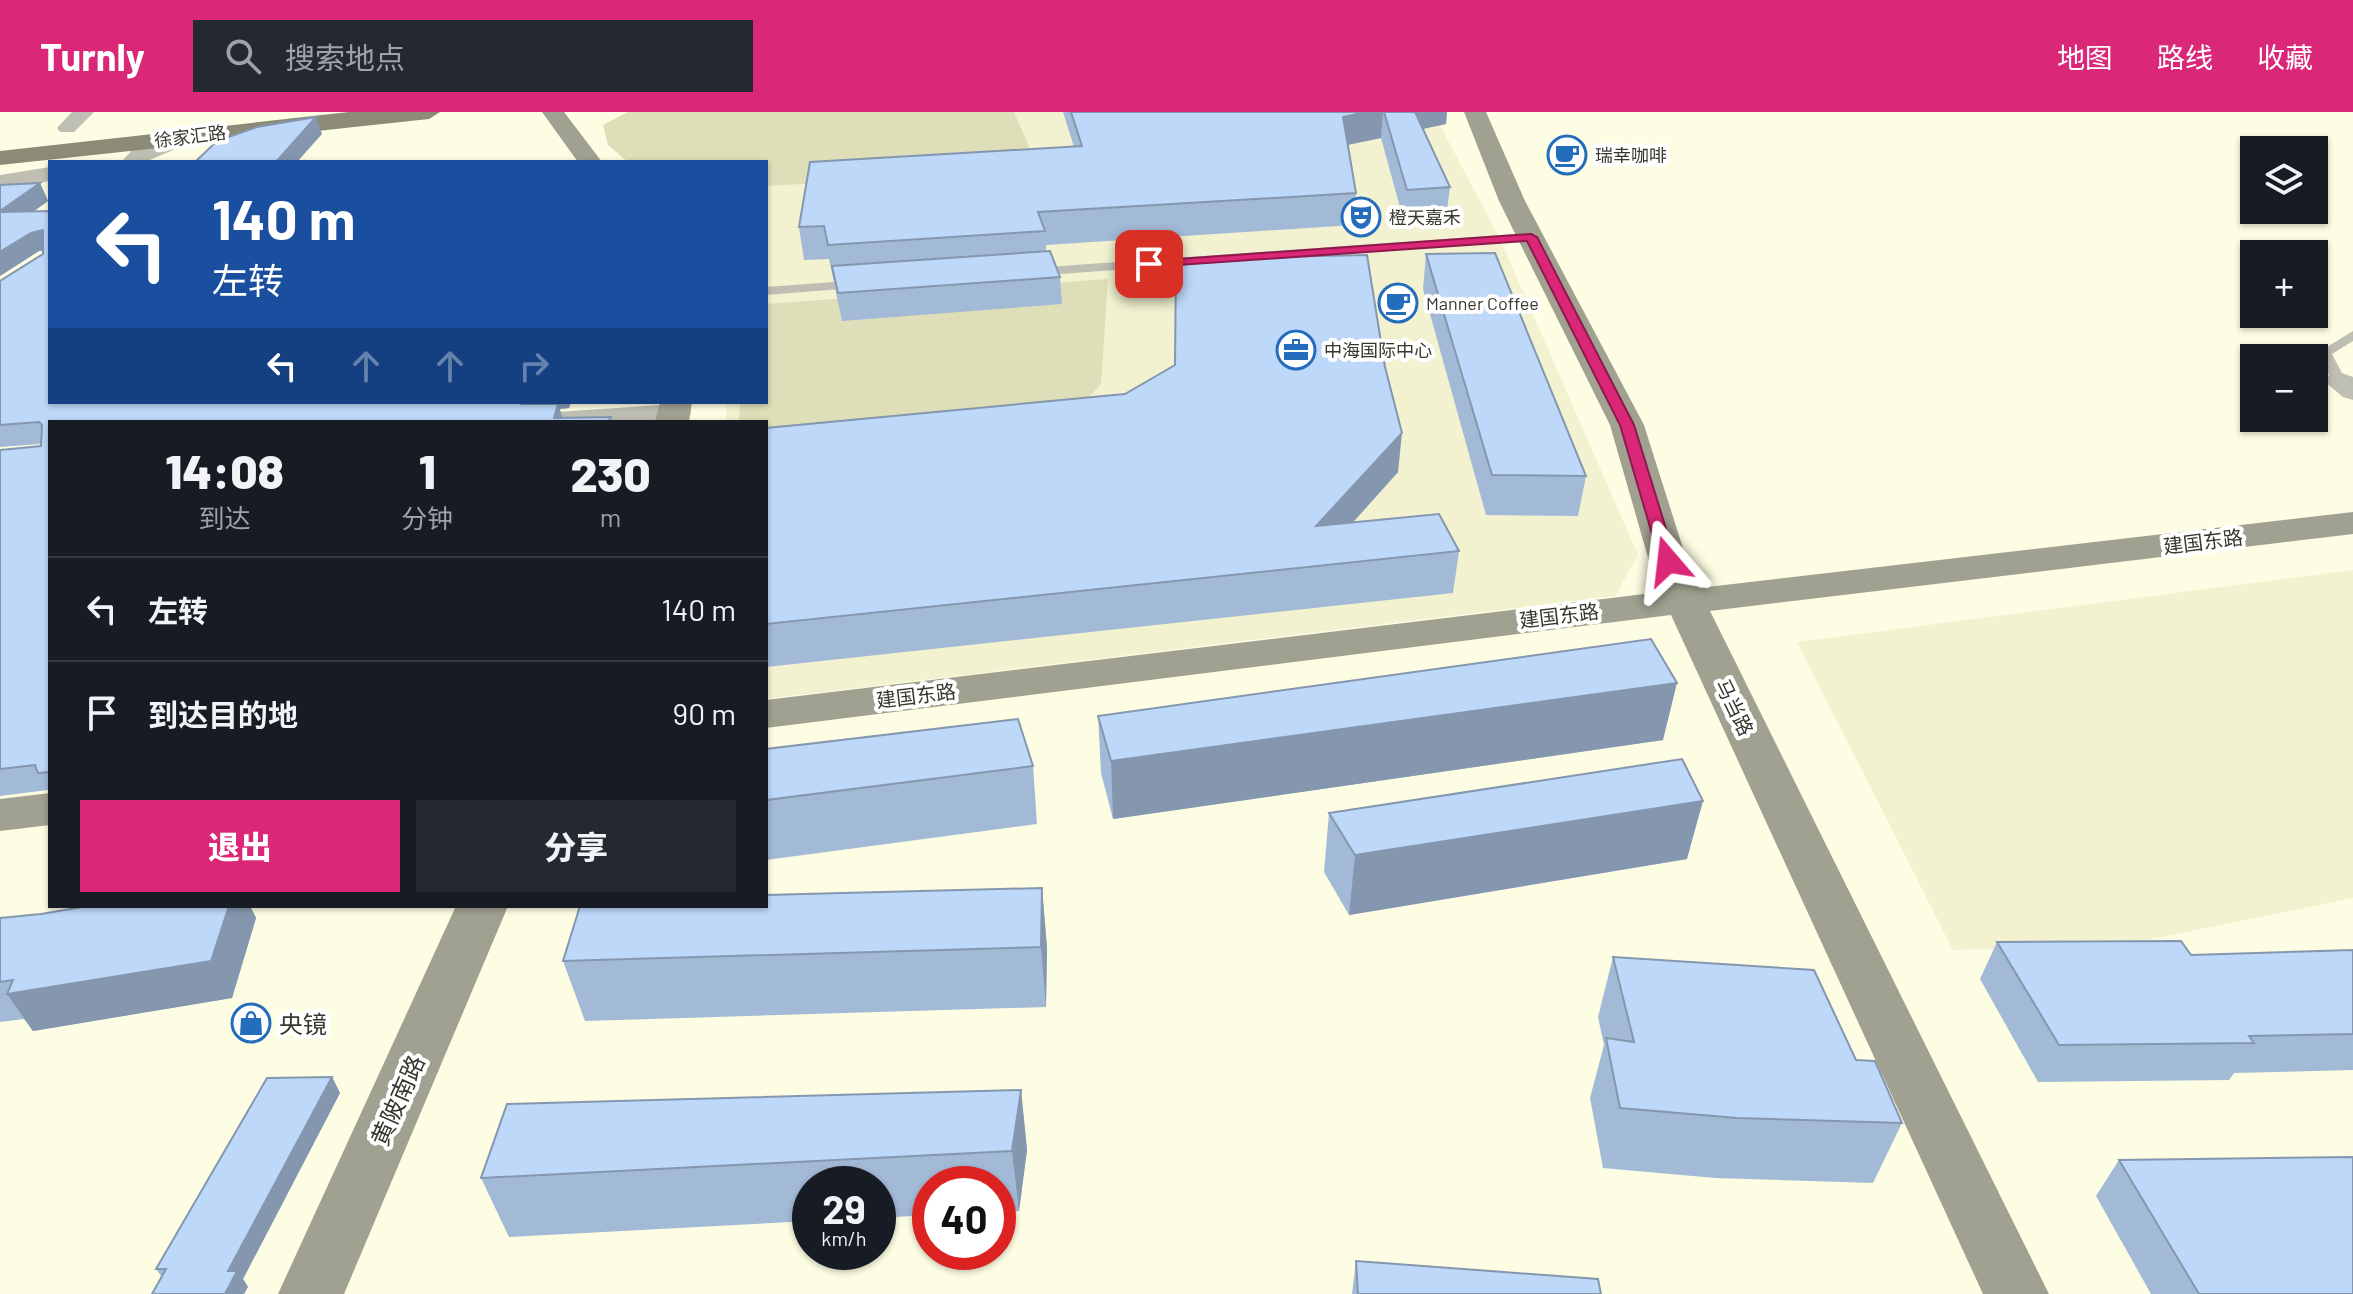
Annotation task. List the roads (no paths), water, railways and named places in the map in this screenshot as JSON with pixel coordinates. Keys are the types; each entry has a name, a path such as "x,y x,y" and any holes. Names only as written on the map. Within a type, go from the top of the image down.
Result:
{"main road":[{"name":"徐家汇路","path":"0,158 429,112"},
{"path":"0,136 83,121"}],"street":[{"path":"179,160 189,136 206,112"},
{"path":"553,112 589,160"},
{"name":"马当路","path":"1475,112 1531,237 1627,425 1668,561 1685,602 2016,1294"},
{"path":"130,160 189,136"},
{"path":"0,182 48,174"},
{"path":"569,420 675,412"},
{"name":"建国东路","path":"768,714 2353,523"},
{"path":"0,815 48,809"},
{"name":"黄陂南路","path":"311,1294 481,908"}],"lane":[{"path":"1021,273 1531,237"},
{"path":"768,291 878,283"},
{"path":"2346,386 2324,353 2353,335"}],"place":[{"name":"瑞幸咖啡","path":"1567,155"},
{"name":"橙天嘉禾","path":"1361,217"},
{"name":"Manner Coffee","path":"1398,303"},
{"name":"中海国际中心","path":"1296,350"},
{"name":"央镜","path":"251,1023"}]}
